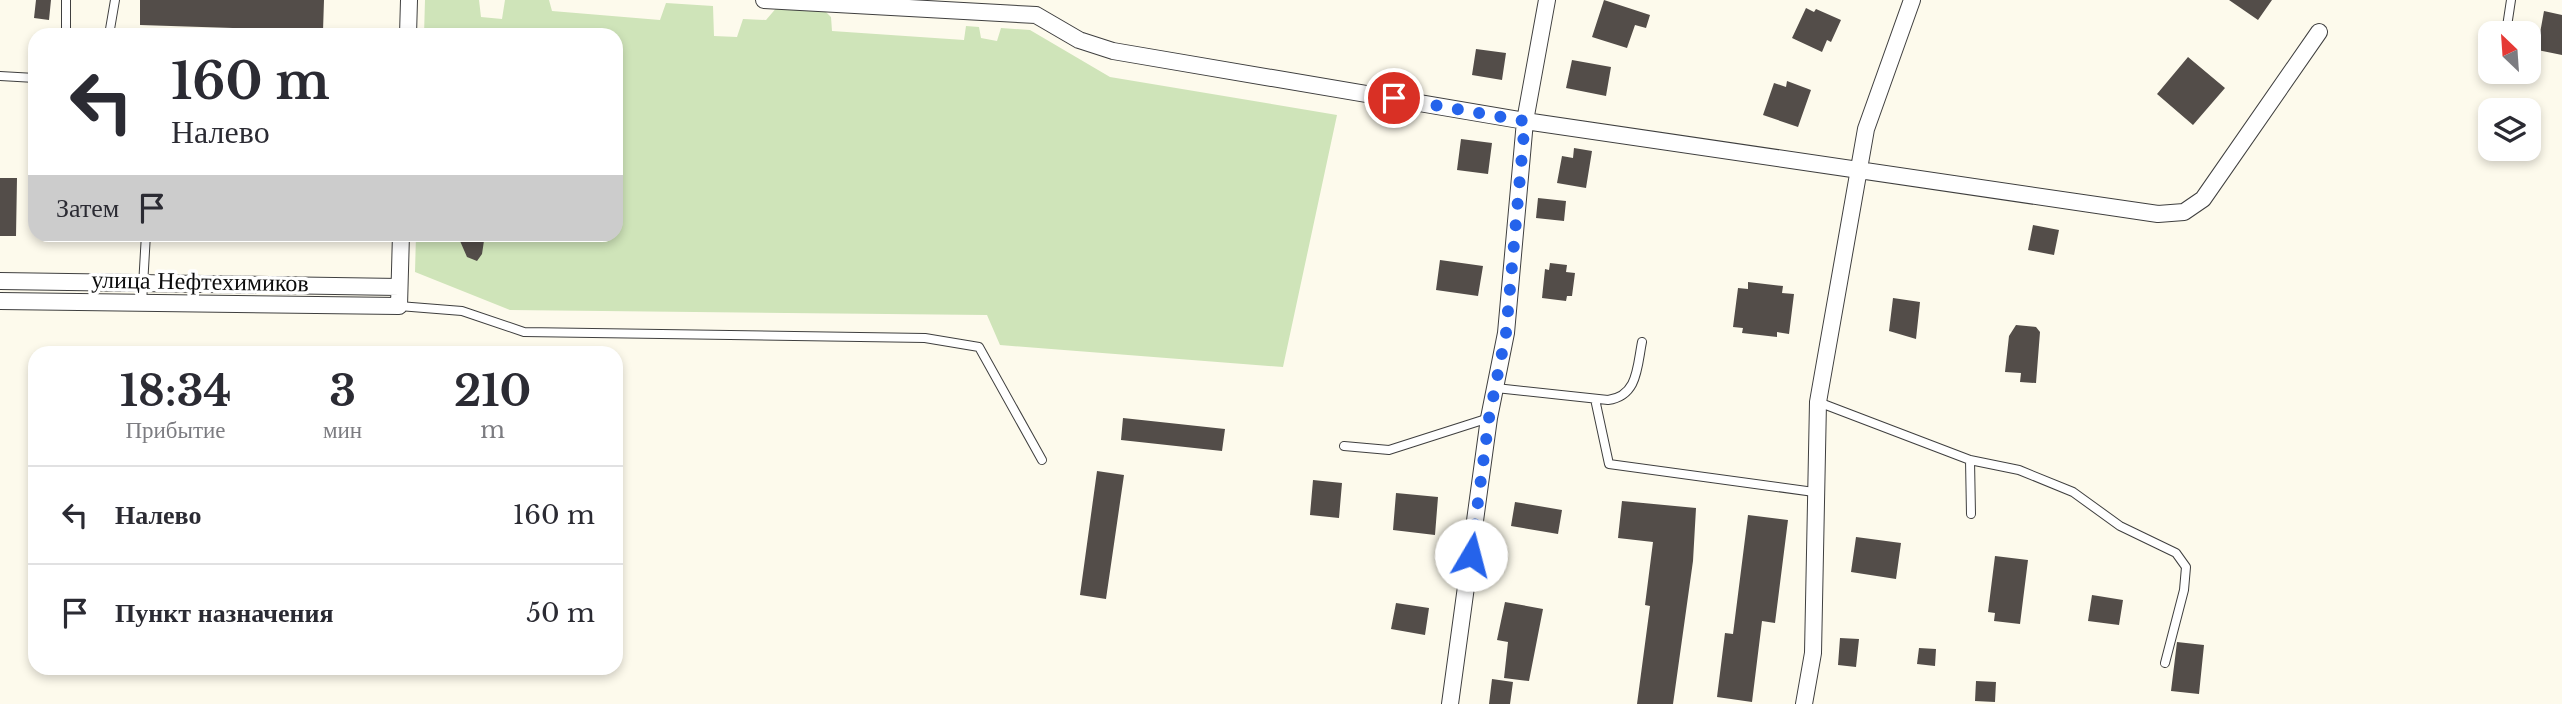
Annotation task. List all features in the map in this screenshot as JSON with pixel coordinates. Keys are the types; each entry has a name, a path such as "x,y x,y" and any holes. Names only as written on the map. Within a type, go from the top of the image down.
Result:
{"street":[{"path":"408,28 409,0"},
{"path":"764,0 1036,15 1079,40 1113,51 1525,121 2158,214 2184,212 2203,200 2319,33"},
{"path":"1450,704 1489,418 1506,333 1525,121 1547,0"},
{"path":"1804,704 1813,653 1814,492 1818,402 1866,129 1912,0"},
{"path":"399,306 401,242"},
{"path":"0,281 399,287"},
{"name":"улица Нефтехимиков","path":"0,302 399,306"}],"lane":[{"path":"66,0 66,28"},
{"path":"110,28 115,0"},
{"path":"2508,21 2511,0"},
{"path":"0,75 28,77"},
{"path":"142,303 146,242"},
{"path":"399,306 462,311 524,332 925,338 979,347 1042,460"},
{"path":"1496,388 1621,398 1630,391 1642,342"},
{"path":"1595,398 1609,464 1814,492"},
{"path":"1818,402 1970,460 2019,470 2073,492 2120,526 2176,553 2186,567 2184,590 2165,663"},
{"path":"1344,446 1389,450 1489,418"},
{"path":"1970,460 1971,514"}],"green space":[{"path":"425,0 479,0 481,17 502,19 505,0 549,0 552,11 660,20 666,3 713,6 714,36 737,37 743,19 766,20 778,6 822,8 831,17 832,31 964,40 966,26 979,27 981,38 997,41 1001,28 1030,30 1110,77 1337,115 1283,367 1000,345 987,315 510,310 415,272 416,242 623,242 623,28 424,28"}],"building":[{"path":"36,0 51,0 49,20 34,18"},
{"path":"140,0 324,0 323,28 140,25"},
{"path":"1604,0 1650,15 1646,28 1635,25 1627,48 1592,37"},
{"path":"2229,0 2272,0 2258,20"},
{"path":"1806,8 1814,12 1816,9 1841,20 1831,42 1827,40 1822,52 1792,38"},
{"path":"2544,11 2562,15 2562,55 2541,51"},
{"path":"1476,49 1506,53 1502,80 1472,75"},
{"path":"2188,57 2225,88 2193,125 2157,94"},
{"path":"1572,60 1611,67 1606,96 1566,88"},
{"path":"1787,81 1811,90 1798,127 1763,115 1774,83 1786,87"},
{"path":"1461,139 1492,143 1488,174 1457,170"},
{"path":"1574,148 1592,151 1586,188 1557,183 1562,156 1573,158"},
{"path":"0,178 17,178 16,236 0,236"},
{"path":"1538,198 1566,201 1564,221 1536,218"},
{"path":"2033,225 2059,230 2054,255 2028,250"},
{"path":"460,242 484,242 482,254 477,261 467,257"},
{"path":"1440,260 1483,266 1478,296 1436,290"},
{"path":"1550,263 1567,265 1566,272 1575,273 1572,296 1567,296 1566,301 1542,298 1545,269 1549,270"},
{"path":"1748,282 1783,286 1782,293 1794,294 1789,334 1777,332 1777,337 1742,333 1743,328 1733,327 1738,288 1748,289"},
{"path":"1893,298 1920,302 1916,339 1889,331"},
{"path":"2016,325 2036,327 2040,332 2036,383 2020,382 2021,373 2005,372 2009,336"},
{"path":"1123,418 1225,429 1222,451 1121,440"},
{"path":"1097,471 1124,475 1106,599 1080,595"},
{"path":"1313,480 1342,483 1339,518 1310,515"},
{"path":"1396,493 1438,497 1435,535 1393,530"},
{"path":"1622,501 1696,508 1693,561 1673,704 1637,704 1650,606 1645,605 1653,542 1618,538"},
{"path":"1515,502 1562,510 1558,534 1511,526"},
{"path":"1748,515 1788,520 1775,623 1762,621 1752,702 1717,697 1725,633 1733,634"},
{"path":"1856,537 1901,543 1896,579 1851,572"},
{"path":"1995,556 2028,560 2020,624 1994,621 1995,613 1988,612"},
{"path":"2092,595 2123,600 2119,625 2088,621"},
{"path":"1505,602 1543,609 1529,681 1504,678 1508,642 1497,640"},
{"path":"1396,603 1429,608 1425,635 1391,629"},
{"path":"1840,638 1859,639 1856,667 1838,665"},
{"path":"2177,642 2204,645 2199,694 2171,691"},
{"path":"1919,648 1936,649 1935,666 1917,664"},
{"path":"1492,679 1513,682 1510,704 1489,704"},
{"path":"1976,681 1996,682 1995,702 1975,701"}],"route":[{"path":"1394,98 1525,121 1506,333 1489,418 1471,555"}]}
